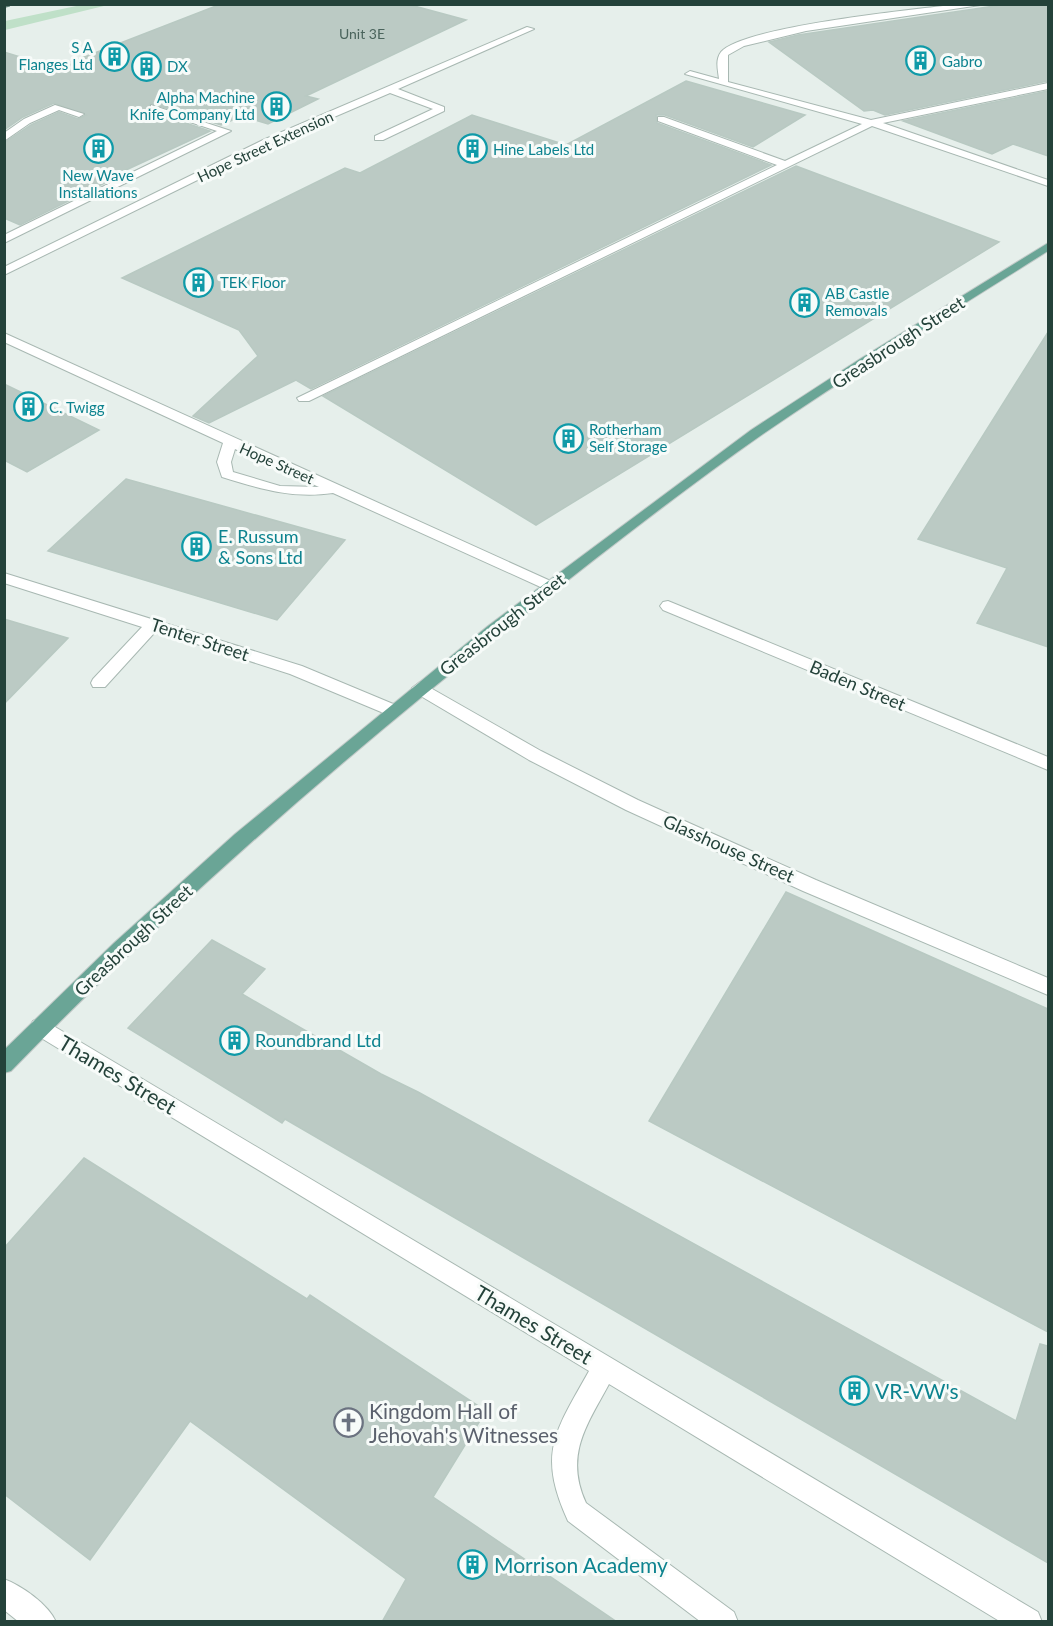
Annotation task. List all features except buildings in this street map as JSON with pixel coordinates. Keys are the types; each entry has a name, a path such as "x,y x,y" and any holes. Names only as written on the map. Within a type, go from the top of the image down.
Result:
{"main road":[{"name":"Greasbrough Street","path":"4,1064 40,1027 244,835 392,710 550,586 757,432 1048,246"}],"street":[{"path":"723,83 722,62 726,53 738,43 840,24 983,4"},
{"name":"Hope Street Extension","path":"4,272 267,142 530,29"},
{"path":"690,74 871,123 1048,183"},
{"path":"304,398 871,123 1048,86"},
{"path":"379,138 441,110 392,90"},
{"path":"4,138 27,121 58,107 79,114"},
{"path":"4,240 226,131 154,107"},
{"path":"661,119 785,164"},
{"name":"Hope Street","path":"4,337 550,586"},
{"path":"230,442 224,462 227,474 284,493 308,494 334,489"},
{"name":"Tenter Street","path":"4,578 296,670 392,710"},
{"name":"Baden Street","path":"668,606 1048,764"},
{"path":"99,683 154,624"},
{"name":"Glasshouse Street","path":"420,688 494,733 575,777 747,857 1048,987"},
{"name":"Thames Street","path":"40,1027 1028,1622"},
{"path":"605,1367 563,1451 562,1472 566,1492 577,1512 724,1622"},
{"path":"4,1592 42,1622"}],"green space":[{"path":"81,5 108,5 5,30 5,21"}],"railway":[{"path":"4,7 16,4"}],"place":[{"name":"S A Flanges Ltd","path":"114,56"},
{"name":"Gabro","path":"921,61"},
{"name":"DX","path":"146,66"},
{"name":"Alpha Machine Knife Company Ltd","path":"276,106"},
{"name":"New Wave Installations","path":"98,148"},
{"name":"Hine Labels Ltd","path":"472,149"},
{"name":"TEK Floor","path":"199,282"},
{"name":"AB Castle Removals","path":"804,302"},
{"name":"C. Twigg","path":"28,407"},
{"name":"Rotherham Self Storage","path":"568,438"},
{"name":"E. Russum & Sons Ltd","path":"197,546"},
{"name":"Roundbrand Ltd","path":"234,1040"},
{"name":"VR-VW's","path":"854,1390"},
{"name":"Kingdom Hall of Jehovah's Witnesses","path":"348,1422"},
{"name":"Morrison Academy","path":"473,1564"}]}
